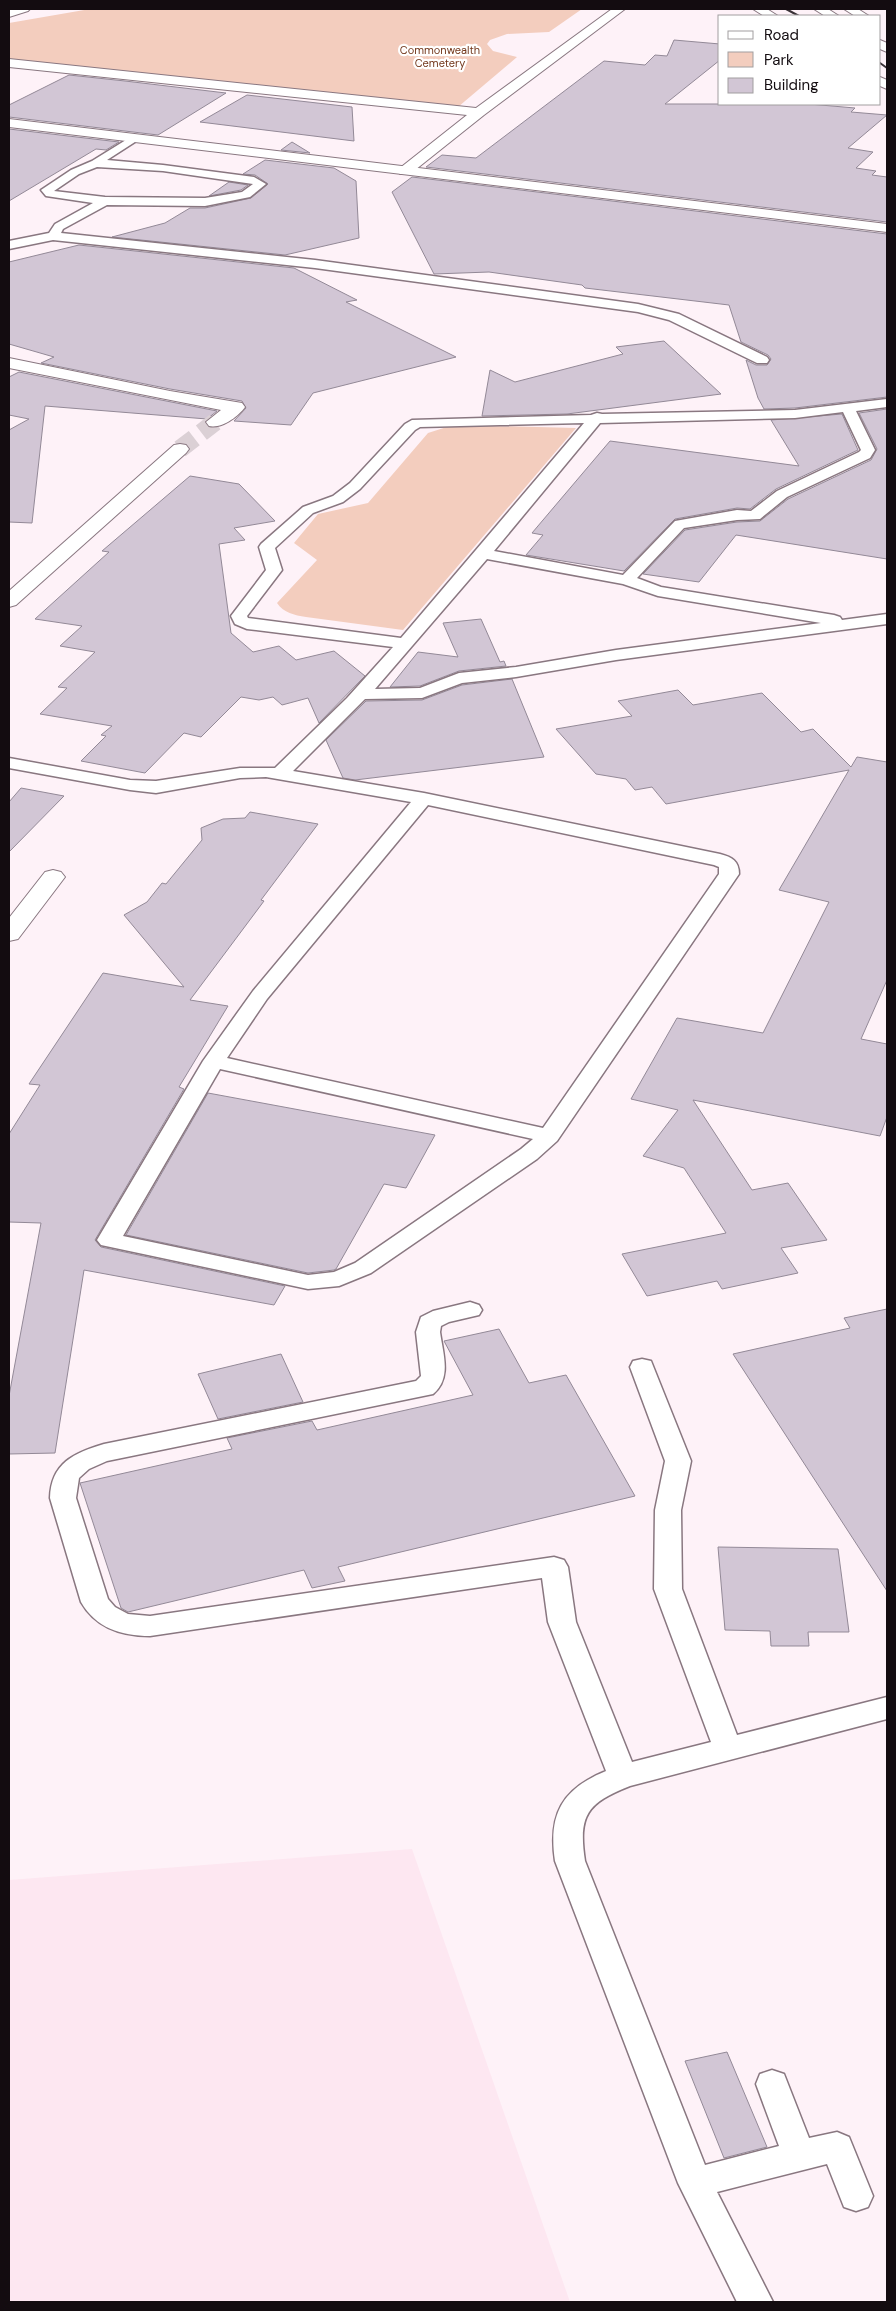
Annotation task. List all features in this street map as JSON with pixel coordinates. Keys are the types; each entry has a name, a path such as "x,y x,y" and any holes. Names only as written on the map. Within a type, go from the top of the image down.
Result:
{"main road":[{"path":"9,13 24,9"},
{"path":"405,171 479,112 619,9"},
{"path":"759,9 770,15"},
{"path":"820,9 831,15"},
{"path":"850,9 861,15"},
{"path":"9,63 479,112"},
{"path":"9,123 887,228"},
{"path":"9,363 236,407 215,422"},
{"path":"9,601 180,449"},
{"path":"9,934 53,877"}],"lane":[{"path":"96,163 163,168 254,180 260,184 246,195 205,202 145,203 105,201 50,194 47,190 75,172 96,163 134,138"},
{"path":"53,236 59,227 105,201"},
{"path":"9,245 53,236 315,264 638,308 674,317 762,360"},
{"path":"405,644 248,624 241,621 239,616 274,570 267,548 308,510 338,499 356,486 410,427 417,423 598,417 794,414 887,403"},
{"path":"627,580 675,527 680,524 737,515 755,516 782,494 865,455 868,450 848,408"},
{"path":"280,774 305,746 361,694 484,554 598,417"},
{"path":"484,554 627,580 658,590 855,624"},
{"path":"361,694 422,693 459,678 516,672 616,655 887,619"},
{"path":"9,763 130,785 156,787 240,773 280,774 424,799 720,860 729,865 729,874 549,1136 529,1154 363,1268 339,1279 308,1282 109,1240 214,1061 260,995 424,799"},
{"path":"214,1061 549,1136"},
{"path":"470,1310 442,1316 430,1322 428,1327 433,1376 430,1383 424,1388 104,1453 89,1458 76,1466 67,1475 62,1486 63,1498 95,1602 100,1611 110,1618 135,1627 150,1626 554,1567 562,1622 623,1776"},
{"path":"642,1367 678,1461 668,1510 668,1589 728,1749"},
{"path":"755,2302 695,2183 570,1861 565,1840 568,1819 580,1800 599,1785 623,1776 887,1708"},
{"path":"772,2084 799,2155"},
{"path":"695,2183 799,2155 837,2147 856,2196"}],"shaded area":[{"path":"412,1849 570,2302 9,2302 9,1880"}],"green space":[{"name":"Commonwealth Cemetery","path":"90,9 582,9 549,32 507,34 490,40 487,44 493,51 517,57 458,107 9,60 9,23"},
{"path":"453,425 576,428 403,630 302,616 283,609 277,603 317,560 294,543 318,514 368,503 428,433"}],"building":[{"path":"674,40 718,44 718,62 665,104 820,105 855,108 851,112 887,115 848,148 873,152 856,168 876,171 872,175 887,177 887,222 426,167 442,155 476,158 604,61 645,65 655,55 667,56"},
{"path":"69,75 226,93 158,135 9,117 9,105"},
{"path":"247,95 352,107 354,141 200,122"},
{"path":"9,129 119,142 106,150 96,149 9,201"},
{"path":"292,142 310,153 281,150"},
{"path":"265,160 334,168 356,181 359,238 285,255 112,237 165,223 190,208 205,208 251,198 268,184 255,175 243,174"},
{"path":"412,177 887,234 887,397 795,408 764,409 758,398 746,360 756,365 767,365 771,359 768,355 741,342 729,305 585,288 582,285 489,272 434,274 392,192"},
{"path":"229,182 248,185 241,190 209,196"},
{"path":"79,245 294,268 357,300 346,302 456,357 313,393 291,425 234,421 246,408 242,401 170,389 41,363 54,357 9,344 9,262"},
{"path":"664,341 721,394 567,414 482,416 490,370 515,382 623,354 616,347"},
{"path":"19,372 217,411 207,419 45,406 32,523 9,522 9,430 29,419 9,415 9,377"},
{"path":"887,409 887,559 736,535 699,582 643,574 685,530 737,522 760,521 788,499 871,460 877,449 859,413"},
{"path":"842,414 858,450 776,489 750,509 737,508 675,519 624,571 526,555 543,535 532,533 610,441 799,466 771,420"},
{"path":"190,476 239,484 275,521 234,528 245,540 219,544 231,633 253,652 279,646 296,660 334,651 365,676 319,723 308,698 282,705 273,697 259,700 241,697 201,737 184,733 145,773 81,761 106,736 101,735 112,726 40,714 67,688 58,687 95,652 60,646 82,626 35,619 109,552 102,551"},
{"path":"481,619 500,662 504,661 506,666 459,671 420,686 390,687 418,652 458,657 443,623"},
{"path":"512,679 544,757 355,780 343,778 326,740 366,701 422,700 462,685"},
{"path":"678,690 693,705 762,693 801,732 813,729 851,767 857,757 887,762 887,980 861,1039 887,1044 887,1117 880,1136 693,1100 752,1190 788,1183 827,1240 781,1248 798,1273 722,1289 717,1281 647,1296 622,1254 726,1233 684,1168 643,1156 678,1110 631,1099 677,1018 763,1033 829,902 779,890 849,770 666,804 652,787 635,790 626,779 596,774 556,729 632,716 618,701"},
{"path":"21,788 64,796 9,852 9,802"},
{"path":"250,812 318,824 261,900 264,901 190,1000 228,1006 179,1087 184,1089 95,1240 101,1247 285,1286 274,1305 84,1270 55,1453 9,1454 9,1396 41,1223 9,1222 9,1134 40,1085 29,1084 103,973 184,987 124,915 147,902 162,883 166,884 202,840 201,828 223,819 245,818"},
{"path":"208,1093 435,1135 406,1188 384,1184 334,1270 308,1273 126,1235"},
{"path":"887,1309 887,1591 733,1354 850,1328 844,1318"},
{"path":"499,1329 529,1383 566,1375 635,1496 338,1567 345,1581 312,1588 304,1570 128,1612 121,1608 80,1483 232,1449 227,1438 312,1421 317,1430 473,1395 444,1341"},
{"path":"281,1354 303,1402 218,1419 198,1374"},
{"path":"718,1547 838,1549 849,1632 808,1632 809,1646 771,1646 770,1631 725,1630"},
{"path":"727,2052 767,2147 724,2158 685,2061"}],"tunnel":[{"path":"180,449 215,422"}],"railway":[{"path":"786,9 797,15"},
{"path":"881,64 887,68"}]}
